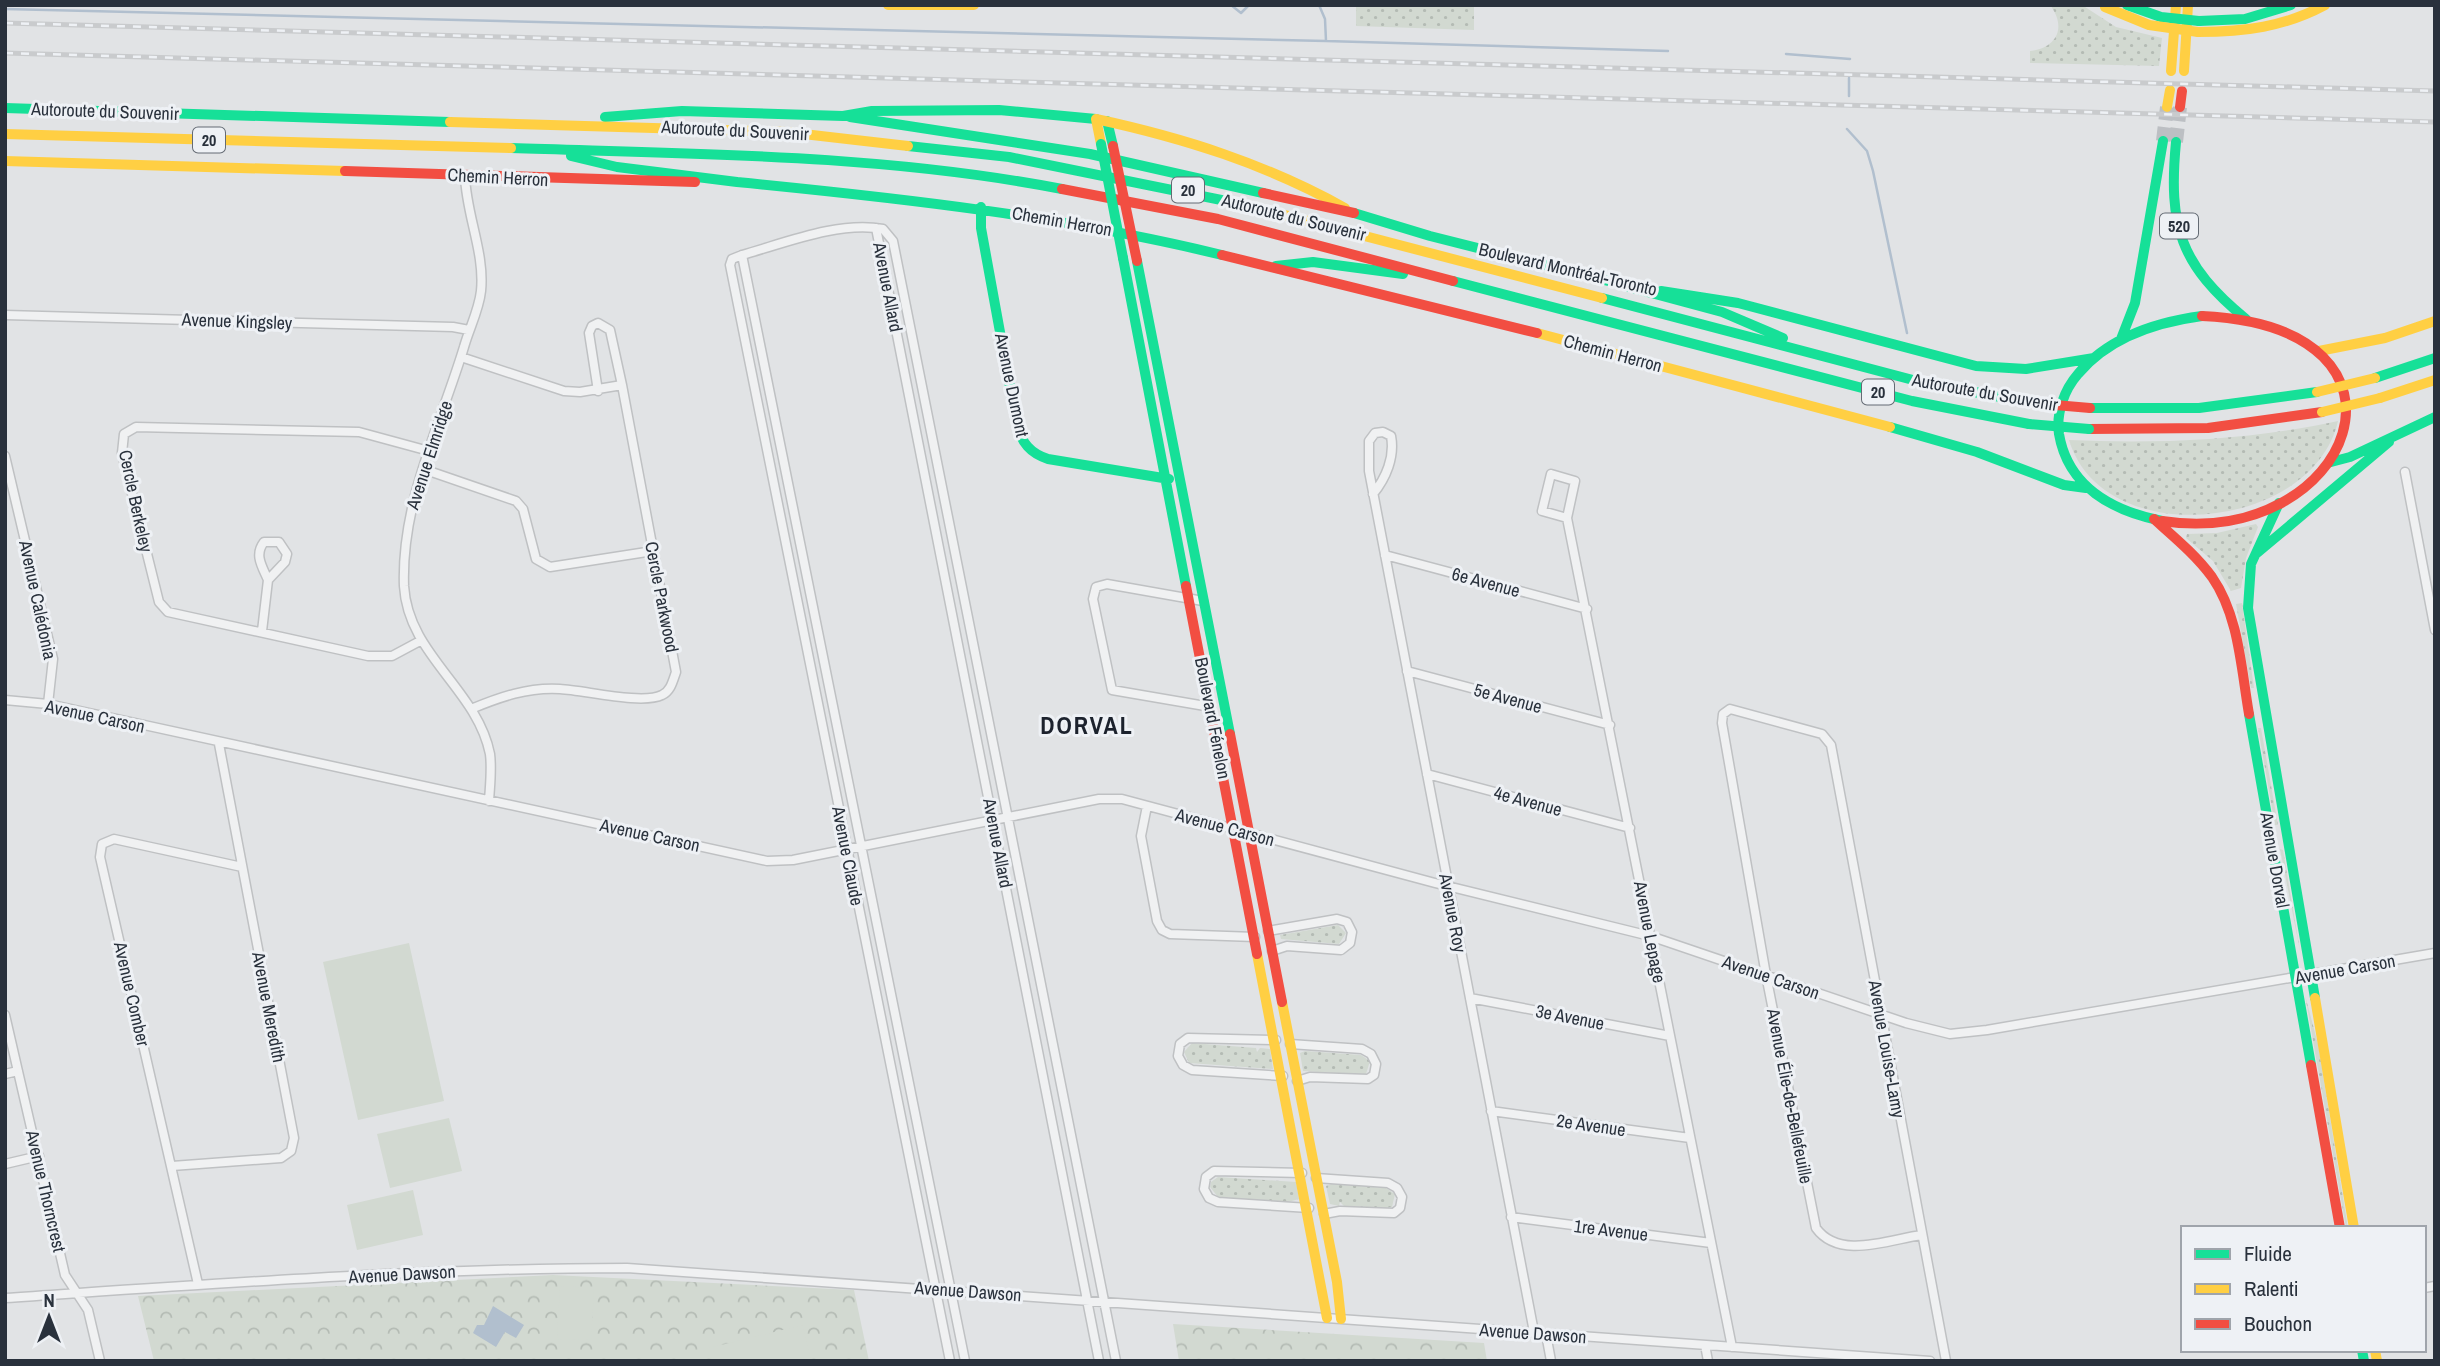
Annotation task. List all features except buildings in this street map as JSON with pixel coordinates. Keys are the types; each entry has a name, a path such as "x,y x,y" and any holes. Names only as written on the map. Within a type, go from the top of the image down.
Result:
{"main road":[{"path":"888,5 974,5"},
{"path":"2127,5 2199,26 2245,19 2291,5"},
{"path":"2171,71 2176,5"},
{"path":"2184,71 2188,5"},
{"path":"2103,6 2149,25 2264,29 2293,21 2325,5"},
{"path":"2167,107 2169,90"},
{"path":"2180,107 2182,91"},
{"name":"Autoroute du Souvenir","path":"5,108 729,129 839,136 942,147 1105,173 1254,206 1832,359 1945,387 2031,403 2090,408 2199,408 2317,392 2375,378 2435,358"},
{"name":"Boulevard Montréal-Toronto","path":"843,116 872,111 999,110 1102,120 1182,139 1224,153 1326,197 1354,213 1430,236 1629,287 1738,303 1976,366 2026,369 2095,358"},
{"path":"527,123 682,111 843,116 871,123 1090,154 1354,213"},
{"name":"Boulevard Fénelon","path":"1102,120 1101,144 1309,1208 1327,1318"},
{"name":"Boulevard Fénelon","path":"1102,120 1113,146 1137,261 1324,1214 1341,1319"},
{"name":"Autoroute du Souvenir","path":"5,134 809,158 1019,181 1218,219 1922,403 2029,424 2089,429 2208,428 2322,412 2380,398 2435,380"},
{"name":"520","path":"2122,339 2135,303 2163,141"},
{"name":"520","path":"2176,142 2174,198 2188,254 2210,289 2246,319"},
{"path":"543,149 617,167 737,183"},
{"name":"Chemin Herron","path":"5,161 737,183 981,207 1107,228 1276,267 1815,406 1977,452 2064,485 2086,488"},
{"name":"Avenue Dumont","path":"981,207 981,228 1017,425 1026,447 1034,455 1048,459 1165,479 1179,478"},
{"path":"1276,267 1313,262 1448,279"},
{"path":"1629,287 1722,312 1832,359"},
{"path":"2190,317 2246,319 2292,335 2319,351 2340,378 2348,403 2347,429 2331,462 2311,482 2279,503 2247,516 2216,523 2187,524 2154,519 2117,507 2086,488 2064,457 2058,421 2066,391 2095,358 2122,339 2157,324 2190,317"},
{"path":"2319,351 2385,338 2435,321"},
{"path":"2331,462 2350,457 2435,417"},
{"path":"2255,555 2400,433"},
{"name":"Avenue Dorval","path":"2279,503 2255,555 2247,588 2250,629 2354,1226"},
{"name":"Avenue Dorval","path":"2154,519 2207,567 2230,614 2340,1226"}],"street":[{"name":"Avenue Elmridge","path":"465,176 481,284 461,357 409,516 404,588 409,613 420,641 471,709 489,752 489,801"},
{"path":"742,255 812,236 876,228"},
{"name":"Avenue Allard","path":"876,228 887,232 893,240 1116,1361"},
{"name":"Avenue Allard","path":"876,228 1099,1361"},
{"name":"Avenue Claude","path":"950,1361 730,265 732,259 742,255 965,1361"},
{"name":"Avenue Kingsley","path":"5,315 469,330"},
{"name":"Cercle Parkwood","path":"471,709 512,693 557,688 645,698 662,695 670,687 676,672 610,330 598,323 592,326 589,333 598,391"},
{"path":"461,357 564,391 598,391 622,385"},
{"name":"Cercle Berkeley","path":"420,641 392,656 368,656 168,612 159,602 122,453 124,434 136,427 359,432 429,451"},
{"name":"Avenue Roy","path":"1373,494 1388,469 1393,447 1391,436 1382,432 1375,433 1370,441 1368,471 1534,1332"},
{"path":"917,435 931,433"},
{"name":"Avenue Calédonia","path":"5,456 53,659 48,704"},
{"path":"423,469 516,502 523,509 536,559 550,566 653,551"},
{"path":"2405,472 2435,630"},
{"name":"Avenue Lepage","path":"1567,517 1542,511 1551,474 1575,481 1567,517 1732,1347"},
{"path":"262,631 268,580 259,558 259,548 264,542 279,542 287,554 285,562 268,580"},
{"name":"6e Avenue","path":"1385,555 1587,608"},
{"path":"1203,601 1103,584 1095,589 1093,599 1112,690 1211,707"},
{"path":"953,620 968,617"},
{"path":"804,638 819,636"},
{"name":"5e Avenue","path":"1407,671 1610,725"},
{"name":"Avenue Carson","path":"5,700 48,704 219,744 767,861 793,860 1104,798 1147,806 1448,886 1650,936 1931,1031 1957,1034 2312,976 2435,953"},
{"name":"Avenue Élie-de-Bellefeuille","path":"1828,738 1730,709 1723,714 1722,723 1766,975 1816,1228 1823,1238 1848,1247 1921,1234"},
{"name":"Avenue Louise-Lamy","path":"1828,738 1946,1361"},
{"name":"Avenue Meredith","path":"172,1166 281,1158 291,1151 294,1138 219,744"},
{"name":"4e Avenue","path":"1427,774 1630,828"},
{"path":"1147,806 1141,836 1157,921 1162,930 1170,934 1255,937"},
{"name":"Avenue Comber","path":"198,1284 100,857 102,844 114,839 242,867"},
{"path":"1268,931 1338,919 1347,922 1352,932 1350,943 1341,950 1287,946 1272,951"},
{"name":"3e Avenue","path":"1470,999 1670,1036"},
{"name":"Avenue Thorncrest","path":"5,1015 65,1275 88,1310 100,1361"},
{"path":"1276,1040 1188,1038 1181,1044 1178,1056 1183,1065 1192,1070 1283,1076"},
{"path":"1290,1044 1362,1049 1371,1054 1376,1063 1374,1075 1368,1079 1310,1077 1297,1082"},
{"path":"1040,1060 1056,1057"},
{"path":"892,1073 907,1070"},
{"path":"5,1074 19,1071"},
{"name":"2e Avenue","path":"1491,1111 1690,1139"},
{"path":"5,1164 39,1156"},
{"path":"1302,1173 1214,1171 1206,1177 1204,1188 1209,1198 1218,1202 1309,1208"},
{"path":"1316,1178 1388,1183 1397,1188 1402,1197 1400,1208 1394,1213 1340,1211 1324,1214"},
{"name":"1re Avenue","path":"1511,1217 1711,1243"},
{"name":"Avenue Dawson","path":"5,1298 198,1284 540,1268 627,1268 1104,1300 1852,1358 1930,1361"},
{"path":"1546,1334 1551,1361"},
{"path":"1705,1345 1708,1361"}],"green space":[{"path":"1356,5 1474,5 1474,30 1356,26"},
{"path":"2050,5 2082,5 2116,27 2162,38 2159,66 2030,63 2030,51 2047,46 2056,35 2058,21"},
{"path":"2338,421 2321,458 2290,486 2251,505 2207,514 2162,513 2122,500 2089,476 2069,440 2204,439 2271,433"},
{"path":"2256,524 2258,527 2246,558 2241,588 2231,591 2213,561 2186,538 2187,534 2217,533"},
{"path":"2242,603 2254,688 2251,688 2236,604"},
{"path":"2258,728 2261,728 2278,825 2275,825"},
{"path":"2280,849 2283,850 2301,956"},
{"path":"1338,925 1346,933 1339,944 1281,939 1280,935"},
{"path":"409,943 444,1101 358,1120 323,962"},
{"path":"2305,995 2318,1044 2346,1226"},
{"path":"1192,1043 1256,1048 1257,1052 1260,1048 1270,1049 1273,1069 1189,1063 1184,1052"},
{"path":"1305,1051 1361,1055 1370,1061 1366,1074 1360,1075 1303,1071 1300,1053"},
{"path":"449,1118 462,1171 390,1188 377,1134"},
{"path":"1218,1177 1296,1182 1299,1199 1288,1202 1218,1197 1210,1187 1211,1182"},
{"path":"1331,1184 1386,1188 1395,1194 1392,1207 1344,1206 1340,1202 1339,1206 1330,1204 1326,1186"},
{"path":"413,1190 423,1235 357,1250 347,1205"},
{"path":"553,1275 854,1290 869,1361 154,1361 138,1296"},
{"path":"560,1286 594,1288 591,1340 557,1339"},
{"path":"1173,1324 1484,1343 1487,1361 1179,1361"},
{"path":"802,1325 811,1361 712,1361 709,1348"}],"water":[{"path":"493,1306 524,1325 516,1338 505,1332 496,1347 473,1333 477,1325 484,1325"}],"waterway":[{"path":"1231,5 1241,13 1249,5"},
{"path":"1319,5 1325,19 1326,41 1668,51"},
{"path":"5,9 1326,41"},
{"path":"1786,54 1850,59"},
{"path":"1849,78 1849,96"},
{"path":"1847,129 1867,151 1873,171 1907,333"}],"tunnel":[{"path":"2163,141 2167,107"},
{"path":"2176,142 2180,107"}],"railway":[{"path":"5,23 2435,91"},
{"path":"5,53 2435,122"}],"traffic: fast":[{"path":"2127,5 2161,17 2199,21"},
{"path":"2199,21 2245,19 2291,5"},
{"path":"5,108 450,122"},
{"path":"605,117 682,111 843,116 872,111 999,110 1096,119"},
{"path":"850,117 1090,154 1263,193"},
{"path":"1107,121 1113,146"},
{"path":"2121,339 2135,303 2163,141"},
{"path":"2176,142 2174,197 2183,242 2206,280 2246,319"},
{"path":"1101,144 1123,258"},
{"path":"908,146 1009,157 1246,205"},
{"path":"511,148 718,154 857,162 994,177 1062,189"},
{"path":"571,156 617,167 737,182"},
{"path":"737,182 920,202 1041,219 1222,255"},
{"path":"981,207 981,228 1017,425 1024,442 1036,454 1048,459 1169,479"},
{"path":"1354,213 1430,236 1636,288"},
{"path":"1123,258 1186,586"},
{"path":"1137,261 1230,734"},
{"path":"1276,266 1313,262 1403,274"},
{"path":"1453,281 1912,401 2029,424"},
{"path":"1629,287 1722,312 1783,338"},
{"path":"1661,291 1738,303 1976,366 2026,369 2094,358"},
{"path":"1602,298 1913,380 2031,403"},
{"path":"2162,521 2126,511 2096,494 2083,482 2064,453 2058,426 2060,410 2065,394 2078,374 2090,361 2119,341 2151,327 2202,316"},
{"path":"2375,378 2435,358"},
{"path":"2090,408 2199,408 2317,392"},
{"path":"2331,462 2350,457 2435,417"},
{"path":"2029,424 2089,429"},
{"path":"1890,427 1977,452 2064,485 2086,488"},
{"path":"2257,553 2389,442"},
{"path":"2279,503 2251,564 2248,608 2315,998"},
{"path":"2249,714 2311,1065"},
{"path":"2362,1352 2364,1361"}],"traffic: slow":[{"path":"888,5 974,5"},
{"path":"2171,71 2176,5"},
{"path":"2184,71 2188,5"},
{"path":"2198,32 2263,27 2325,5"},
{"path":"2105,7 2149,25 2198,32"},
{"path":"2167,107 2170,90"},
{"path":"1101,144 1096,119 1224,154 1285,178 1345,208"},
{"path":"450,122 786,132 908,146"},
{"path":"5,134 511,148"},
{"path":"5,161 345,171"},
{"path":"1246,205 1602,298"},
{"path":"2319,351 2385,338 2435,321"},
{"path":"1537,333 1890,427"},
{"path":"2317,392 2375,378"},
{"path":"2380,398 2435,380"},
{"path":"2322,412 2380,398"},
{"path":"1257,954 1327,1318"},
{"path":"2315,998 2354,1226"},
{"path":"1282,1002 1337,1282 1341,1319"},
{"path":"2375,1352 2377,1361"}],"traffic: jam":[{"path":"2180,107 2182,91"},
{"path":"1113,146 1137,261"},
{"path":"345,171 695,182"},
{"path":"1062,189 1218,219 1453,281"},
{"path":"1263,193 1354,213"},
{"path":"1222,255 1537,333"},
{"path":"2162,521 2228,521 2282,503 2321,472 2342,434 2344,393 2323,357 2276,329 2202,316"},
{"path":"2031,403 2090,408"},
{"path":"2089,429 2208,428 2322,412"},
{"path":"2154,519 2199,561 2221,592 2238,643 2249,714"},
{"path":"1186,586 1257,954"},
{"path":"1230,734 1282,1002"},
{"path":"2311,1065 2340,1226"}],"district":[{"name":"DORVAL","path":"1087,725"}]}
